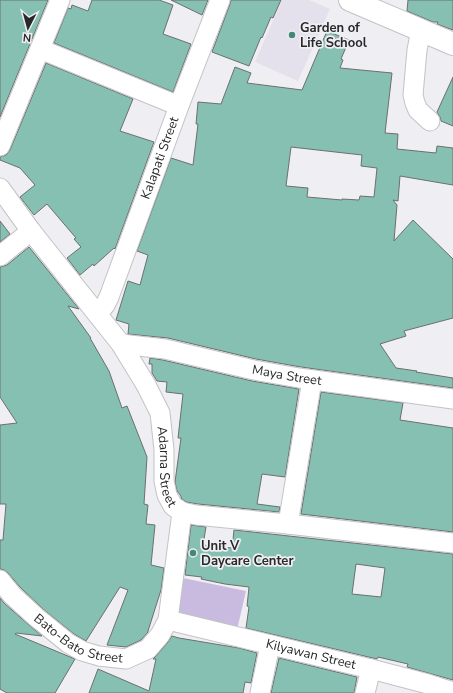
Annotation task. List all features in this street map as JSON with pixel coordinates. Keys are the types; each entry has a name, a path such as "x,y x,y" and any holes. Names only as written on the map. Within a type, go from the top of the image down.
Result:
{"main road":[{"path":"350,0 453,44"}],"street":[{"path":"0,146 60,0"},
{"name":"Kalapati Street","path":"97,314 109,297 179,106 220,0"},
{"path":"421,30 417,50 413,95 418,110 430,121"},
{"path":"40,49 179,106"},
{"name":"Adarna Street","path":"0,188 31,231 121,344 146,385 160,413 164,450 164,481 167,495 173,506 182,512 196,515 453,543"},
{"path":"0,256 31,231"},
{"name":"Maya Street","path":"121,344 165,349 254,370 312,380 453,399"},
{"path":"288,524 312,380"},
{"name":"Bato-Bato Street","path":"0,580 12,595 68,643 82,651 99,656 126,659 148,649 160,635 168,620 182,512"},
{"name":"Kilyawan Street","path":"168,620 371,669 427,688 453,692"},
{"path":"260,693 270,645"},
{"path":"365,693 371,669"}],"shaded area":[{"name":"Garden of Life School","path":"282,0 309,0 330,9 298,81 255,62"},
{"path":"178,577 246,591 236,634 169,620"}],"building":[{"path":"0,0 48,0 0,117"},
{"path":"92,0 159,0 173,5 163,34 191,44 173,92 54,43 68,8 71,9 72,5 88,11"},
{"path":"171,0 208,0 202,15"},
{"path":"231,0 281,0 273,18 271,17 262,38 261,37 249,66 212,52"},
{"path":"408,0 453,0 453,30 437,24 438,22 433,22 407,11"},
{"path":"327,31 349,40 341,59 343,60 340,68 392,73 385,133 398,134 397,149 436,153 437,146 453,148 453,185 400,176 398,201 393,200 397,205 394,241 413,220 453,259 453,318 404,331 406,336 380,344 396,368 453,378 453,388 301,367 256,359 168,338 128,334 129,324 116,320 128,281 140,285 148,255 137,251 171,158 193,165 198,124 196,124 198,102 221,104 235,67 251,73 247,83 302,90","holes":["291,147 362,155 361,166 377,168 374,197 360,196 359,200 307,197 308,188 286,186"]},
{"path":"46,63 133,99 120,131 154,142 115,249 114,248 94,266 93,264 80,275 67,258 81,247 74,239 76,238 47,204 34,215 20,197 35,185 20,168 0,160 0,157 6,155 10,150"},
{"path":"453,77 453,126 441,121 437,112"},
{"path":"0,221 10,234 0,242"},
{"path":"29,247 79,309 68,306 91,338 109,371 122,408 127,406 147,457 144,504 148,505 146,524 155,525 151,565 164,568 161,590 148,632 141,640 126,647 107,645 128,590 120,587 86,641 74,634 43,609 8,573 0,569 0,540 3,540 6,504 0,504 0,425 17,423 0,397 0,267 7,265"},
{"path":"150,358 252,381 299,389 285,477 262,474 257,504 280,507 279,512 198,504 186,502 181,498 177,491 175,482 181,438 178,438 183,394 166,392 167,382 157,381 152,373 152,364 149,364"},
{"path":"321,392 403,403 400,420 453,428 453,532 301,514"},
{"path":"191,525 206,527 203,545 232,548 234,530 453,554 453,680 407,667 408,664 378,657 377,659 246,628 249,607 247,606 249,587 225,584 201,579 202,577 185,575","holes":["356,564 385,568 381,597 352,594"]},
{"path":"0,598 42,636 15,634 75,659 55,693 7,693 0,689"},
{"path":"172,636 239,648 257,653 251,683 245,682 243,693 89,693 98,669 149,691 156,659 153,659"},
{"path":"279,658 357,677 354,693 271,693"}],"place":[{"name":"Garden of Life School","path":"292,35"},
{"name":"Unit V Daycare Center","path":"193,553"}]}
